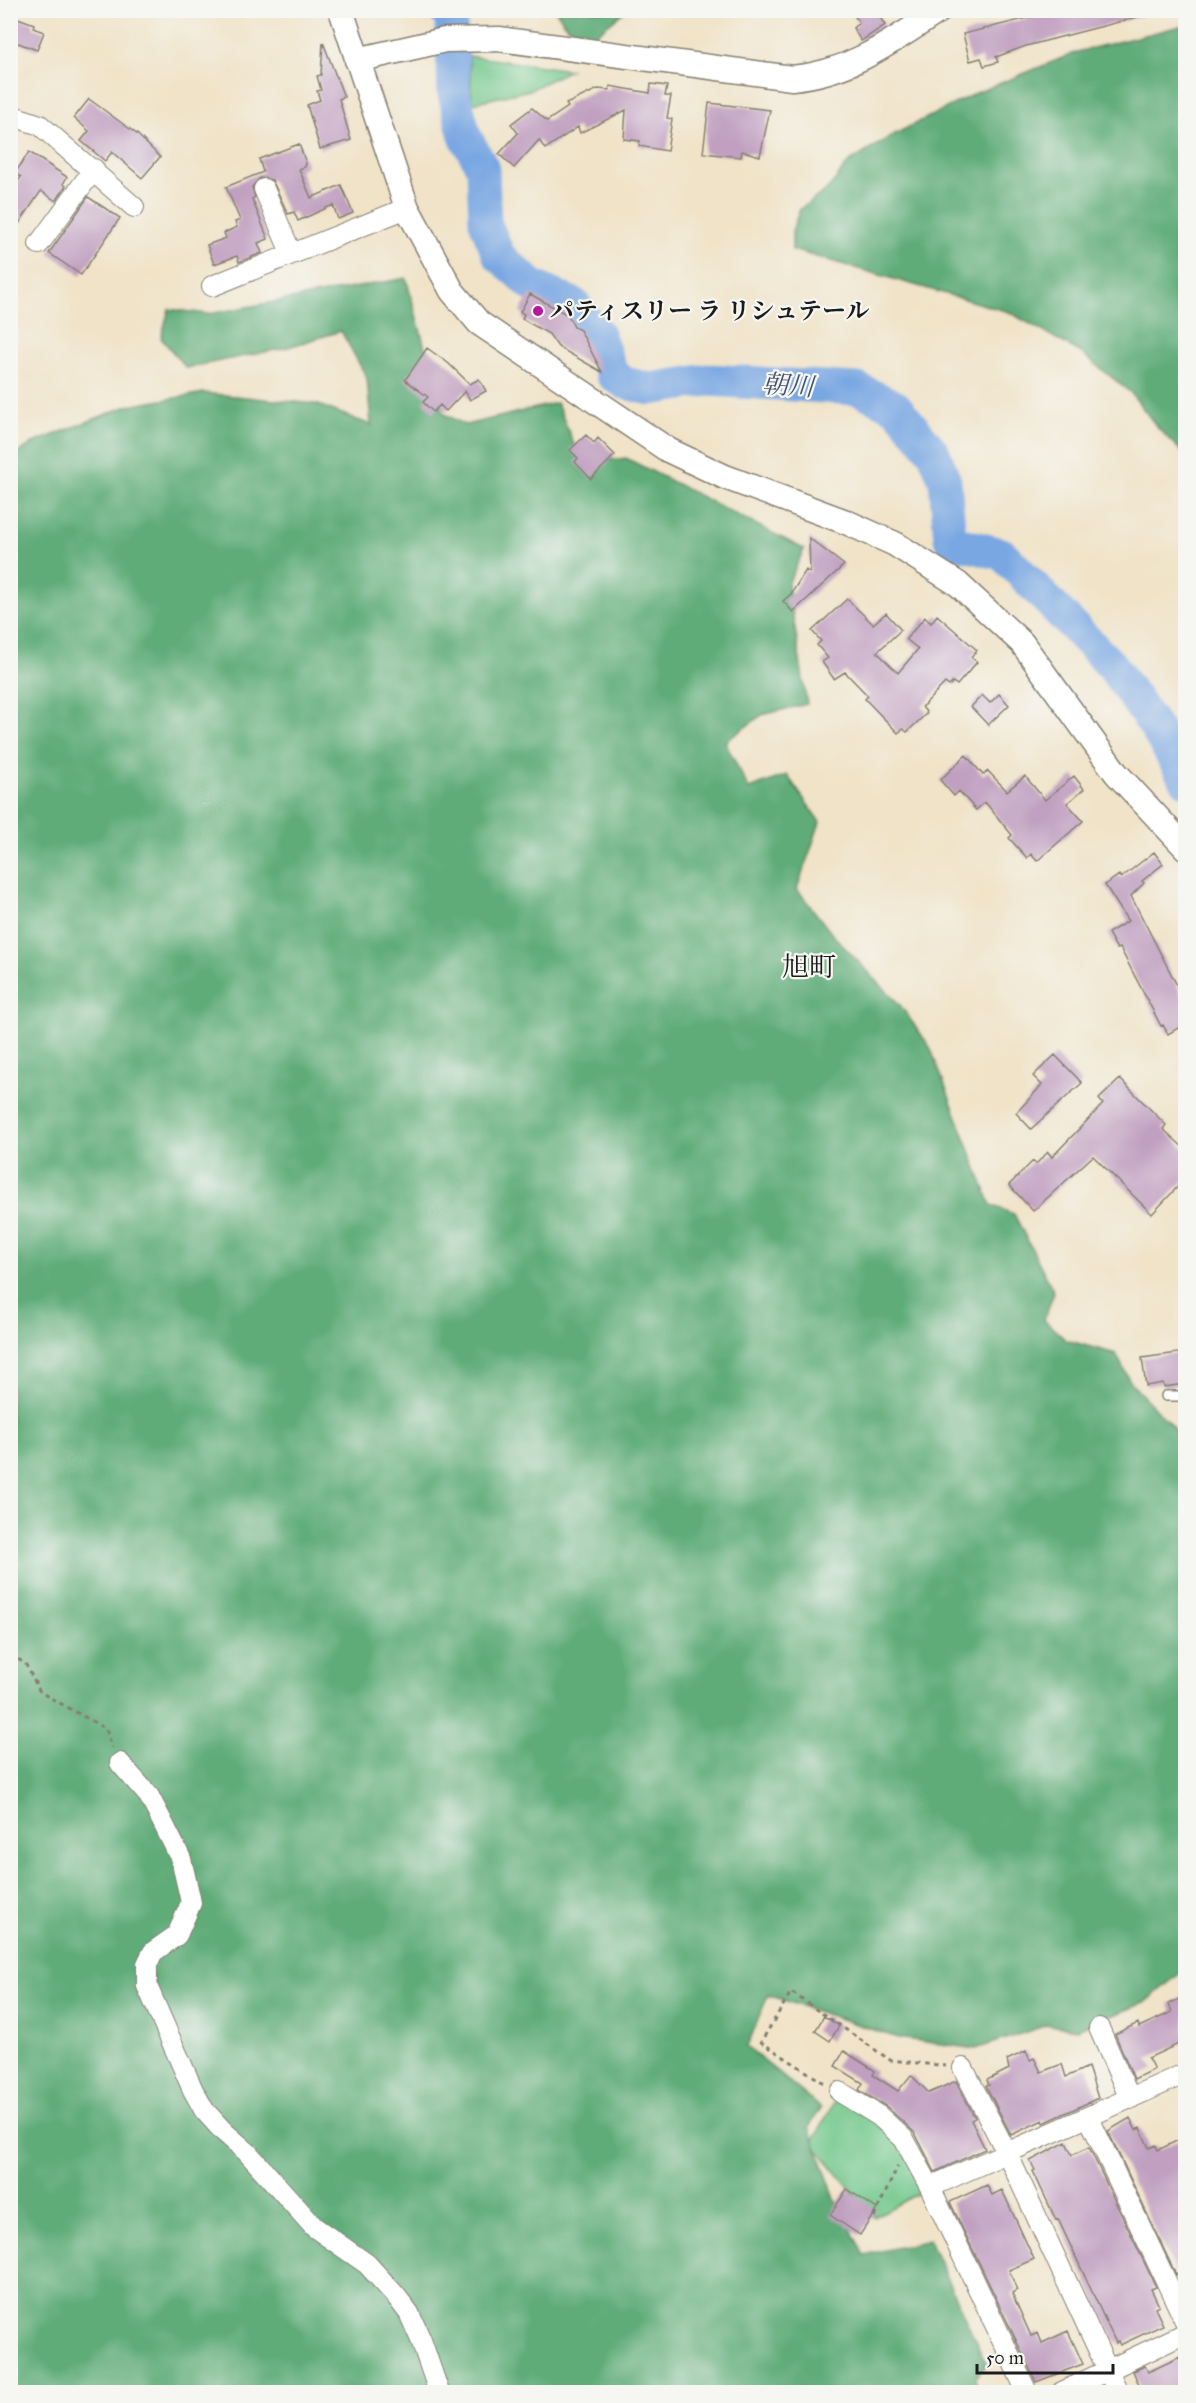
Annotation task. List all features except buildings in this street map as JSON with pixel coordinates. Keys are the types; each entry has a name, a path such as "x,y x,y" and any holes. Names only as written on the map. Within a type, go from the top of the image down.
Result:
{"street":[{"path":"341,10 407,208 452,291 479,323 591,401 668,450 725,477 846,522 895,544 929,563 984,605 1022,643 1116,773 1185,848"},
{"path":"357,60 445,40 499,39 792,78 822,74 852,64 877,51 940,10"},
{"path":"10,115 40,125 94,169 134,207"},
{"path":"39,244 94,169"},
{"path":"264,189 291,253"},
{"path":"212,286 407,208"},
{"path":"120,1763 149,1796 182,1859 191,1903 177,1935 153,1952 147,1964 147,1986 193,2090 204,2110 223,2132 247,2152 314,2227 367,2264 396,2296 409,2313 422,2340 439,2392"},
{"path":"1099,2028 1130,2099"},
{"path":"963,2068 1007,2153 1118,2392"},
{"path":"930,2187 1185,2075"},
{"path":"840,2092 879,2116 907,2145 930,2187 1027,2392"},
{"path":"1089,2118 1185,2323"},
{"path":"1062,2392 1185,2332"}],"lane":[{"path":"1166,1396 1185,1396"}],"path":[{"path":"10,1655 25,1663 40,1692 106,1729 120,1763"},
{"path":"840,2092 761,2042 791,1992 890,2060 963,2068"},
{"path":"874,2217 907,2145"}],"green space":[{"path":"556,11 625,11 596,34 567,27"},
{"path":"1185,25 1185,455 1157,427 1131,393 1080,352 1009,312 792,250 792,231 800,209 829,188 848,163 895,134 976,93 1077,52"},
{"path":"469,56 570,70 530,90 472,103"},
{"path":"406,278 443,413 465,425 557,403 582,464 626,458 804,549 788,584 807,704 762,715 725,742 749,789 787,775 820,822 797,889 832,934 900,1005 930,1047 991,1205 1014,1214 1054,1292 1044,1320 1066,1340 1116,1354 1131,1383 1172,1426 1185,1448 1185,1961 1179,1974 1144,2003 1077,2029 1047,2025 976,2049 898,2038 768,1995 747,2047 821,2108 809,2127 835,2198 864,2255 929,2240 987,2366 975,2377 978,2392 11,2392 11,458 33,443 127,406 204,393 316,404 371,425 367,378 341,331 285,348 186,368 161,338 169,309 208,314"},
{"path":"840,2092 894,2130 930,2187 874,2217 812,2143"}],"waterway":[{"name":"朝川","path":"444,10 451,18 454,94 465,136 483,169 485,222 499,256 533,286 574,304 598,334 612,374 625,383 650,389 708,380 858,389 896,407 934,453 945,481 950,538 953,542 1002,554 1112,666 1155,727 1186,780"}],"place":[{"name":"パティスリー ラ リシュテール","path":"538,311"}],"district":[{"name":"旭町","path":"809,967"}]}
